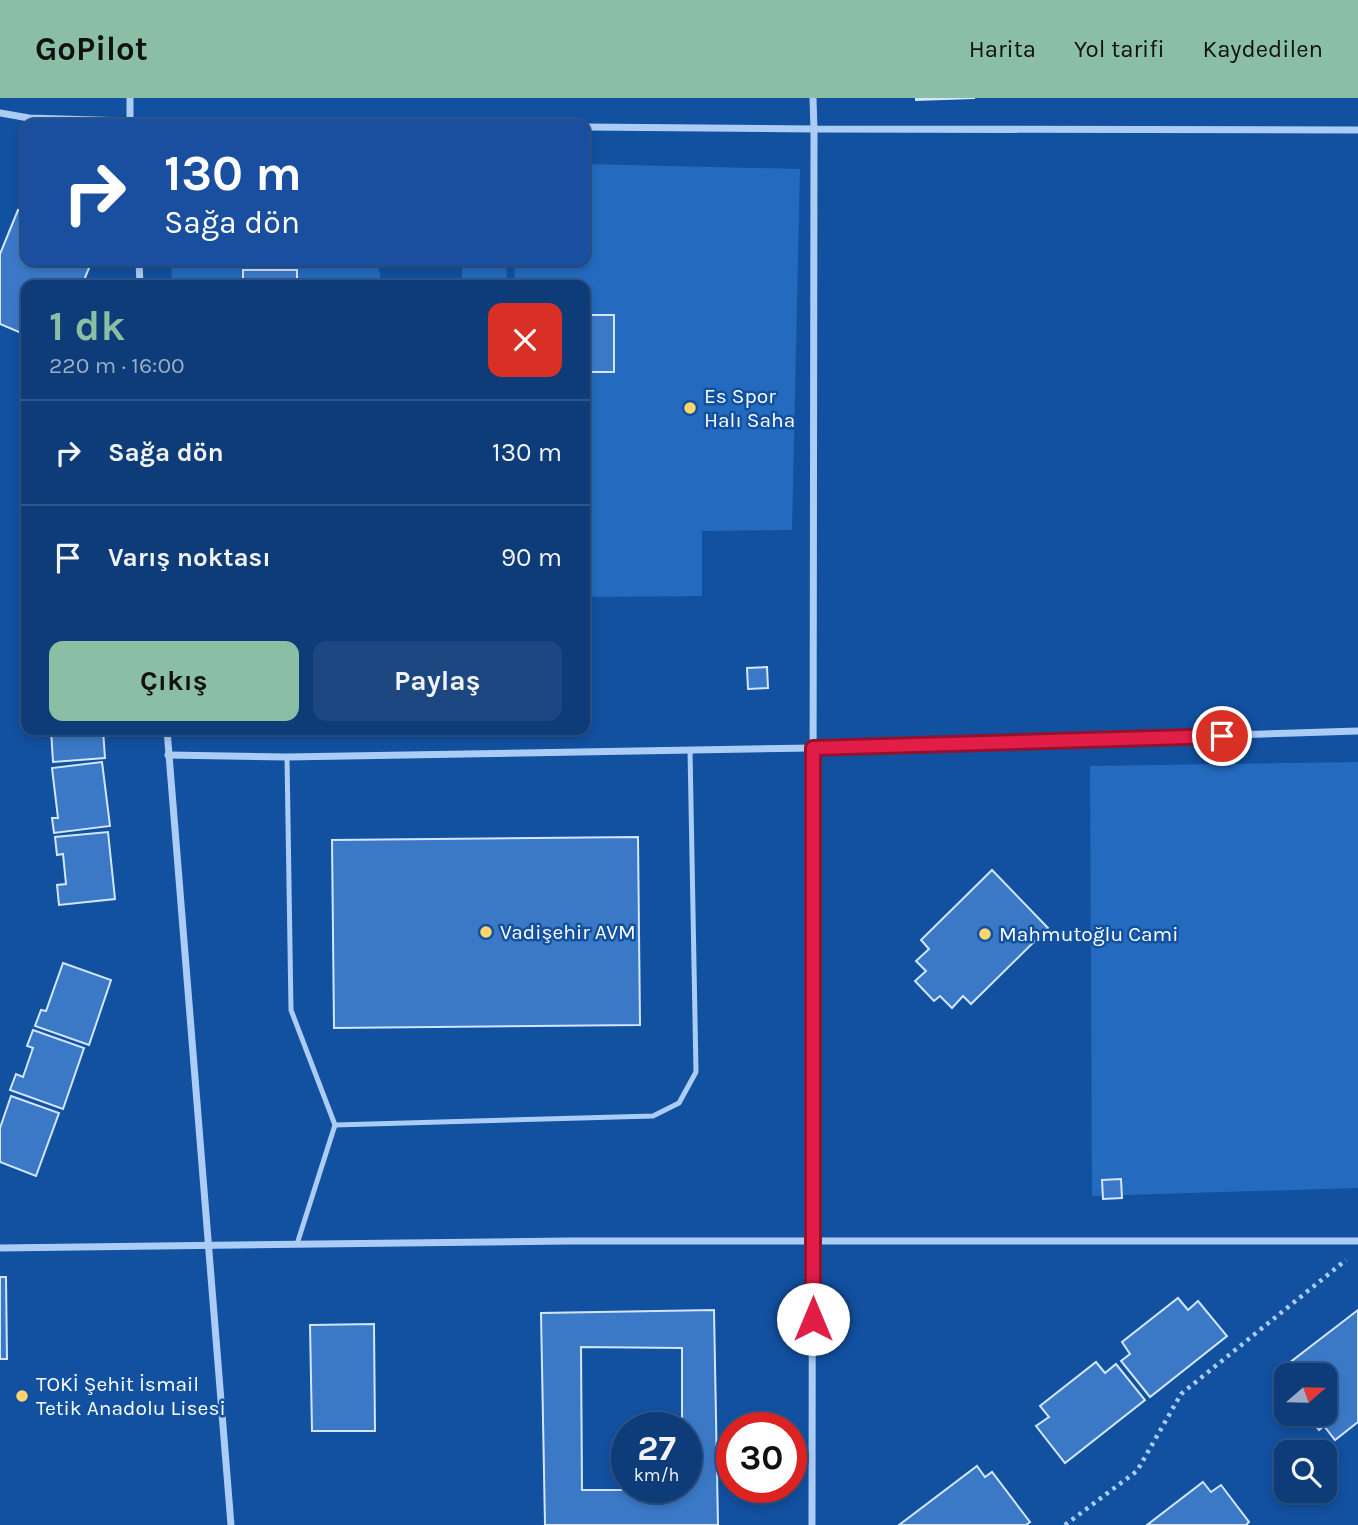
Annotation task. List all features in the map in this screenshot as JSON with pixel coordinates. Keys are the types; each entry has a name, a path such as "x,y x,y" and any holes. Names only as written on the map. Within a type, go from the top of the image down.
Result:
{"street":[{"path":"130,98 130,119"},
{"path":"812,1525 813,98"},
{"path":"0,113 49,119"},
{"path":"590,127 1358,130"},
{"path":"168,755 287,757 813,748 1358,731"},
{"path":"167,735 231,1525"},
{"path":"0,1248 568,1241 1358,1241"}],"lane":[{"path":"335,1125 653,1116 679,1103 696,1072 690,750"},
{"path":"287,757 291,1010 335,1125 298,1244"}],"path":[{"path":"1065,1525 1137,1471 1181,1394 1348,1259"}],"shaded area":[{"name":"Es Spor Halı Saha","path":"590,164 800,169 792,530 702,531 702,596 590,597 590,280 515,280 514,266 590,266"},
{"path":"171,266 378,266 381,280 172,280"},
{"path":"462,266 506,266 507,280 462,280"},
{"path":"1358,762 1358,1188 1092,1196 1090,766"}],"building":[{"path":"916,98 975,98 916,100"},
{"path":"18,210 21,212 21,266 90,266 84,280 21,280 21,333 0,324 0,254"},
{"path":"243,270 297,270 297,280 243,280"},
{"path":"590,315 614,315 614,372 590,372"},
{"path":"767,667 768,688 748,689 747,668"},
{"path":"51,735 103,735 105,758 53,762"},
{"path":"102,762 110,826 54,833 52,818 58,818 52,768"},
{"path":"108,832 115,899 59,905 57,885 66,884 63,854 57,855 55,837"},
{"name":"Vadişehir AVM","path":"638,837 640,1025 334,1028 332,840"},
{"name":"Mahmutoğlu Cami","path":"992,870 1048,928 971,1004 963,996 952,1008 940,996 934,1001 915,981 926,971 916,961 929,949 921,940"},
{"path":"63,963 111,980 89,1045 35,1026 41,1010 46,1011"},
{"path":"33,1030 84,1048 63,1109 10,1090 16,1074 23,1077 33,1048 27,1046"},
{"path":"11,1096 59,1113 36,1176 0,1162 0,1128"},
{"path":"1121,1179 1122,1198 1103,1199 1102,1180"},
{"path":"0,1277 6,1277 7,1359 0,1359"},
{"path":"1178,1298 1188,1310 1198,1301 1227,1336 1150,1397 1121,1361 1130,1354 1122,1342"},
{"path":"714,1310 718,1525 545,1525 541,1313"},
{"path":"1358,1310 1358,1422 1335,1440 1324,1426 1337,1426 1337,1363 1289,1363"},
{"path":"374,1324 375,1431 312,1431 310,1325"},
{"path":"1096,1362 1105,1373 1116,1364 1145,1400 1065,1463 1036,1426 1049,1417 1040,1406"},
{"path":"977,1466 985,1477 992,1472 1030,1522 1026,1525 899,1525"},
{"path":"1203,1482 1211,1492 1221,1485 1249,1522 1246,1525 1147,1525"}],"place":[{"name":"Es Spor Halı Saha","path":"690,408"},
{"name":"Vadişehir AVM","path":"486,932"},
{"name":"Mahmutoğlu Cami","path":"985,934"},
{"name":"TOKİ Şehit İsmail Tetik Anadolu Lisesi","path":"22,1396"}],"route":[{"path":"813,1319 813,748 1222,736"}]}
